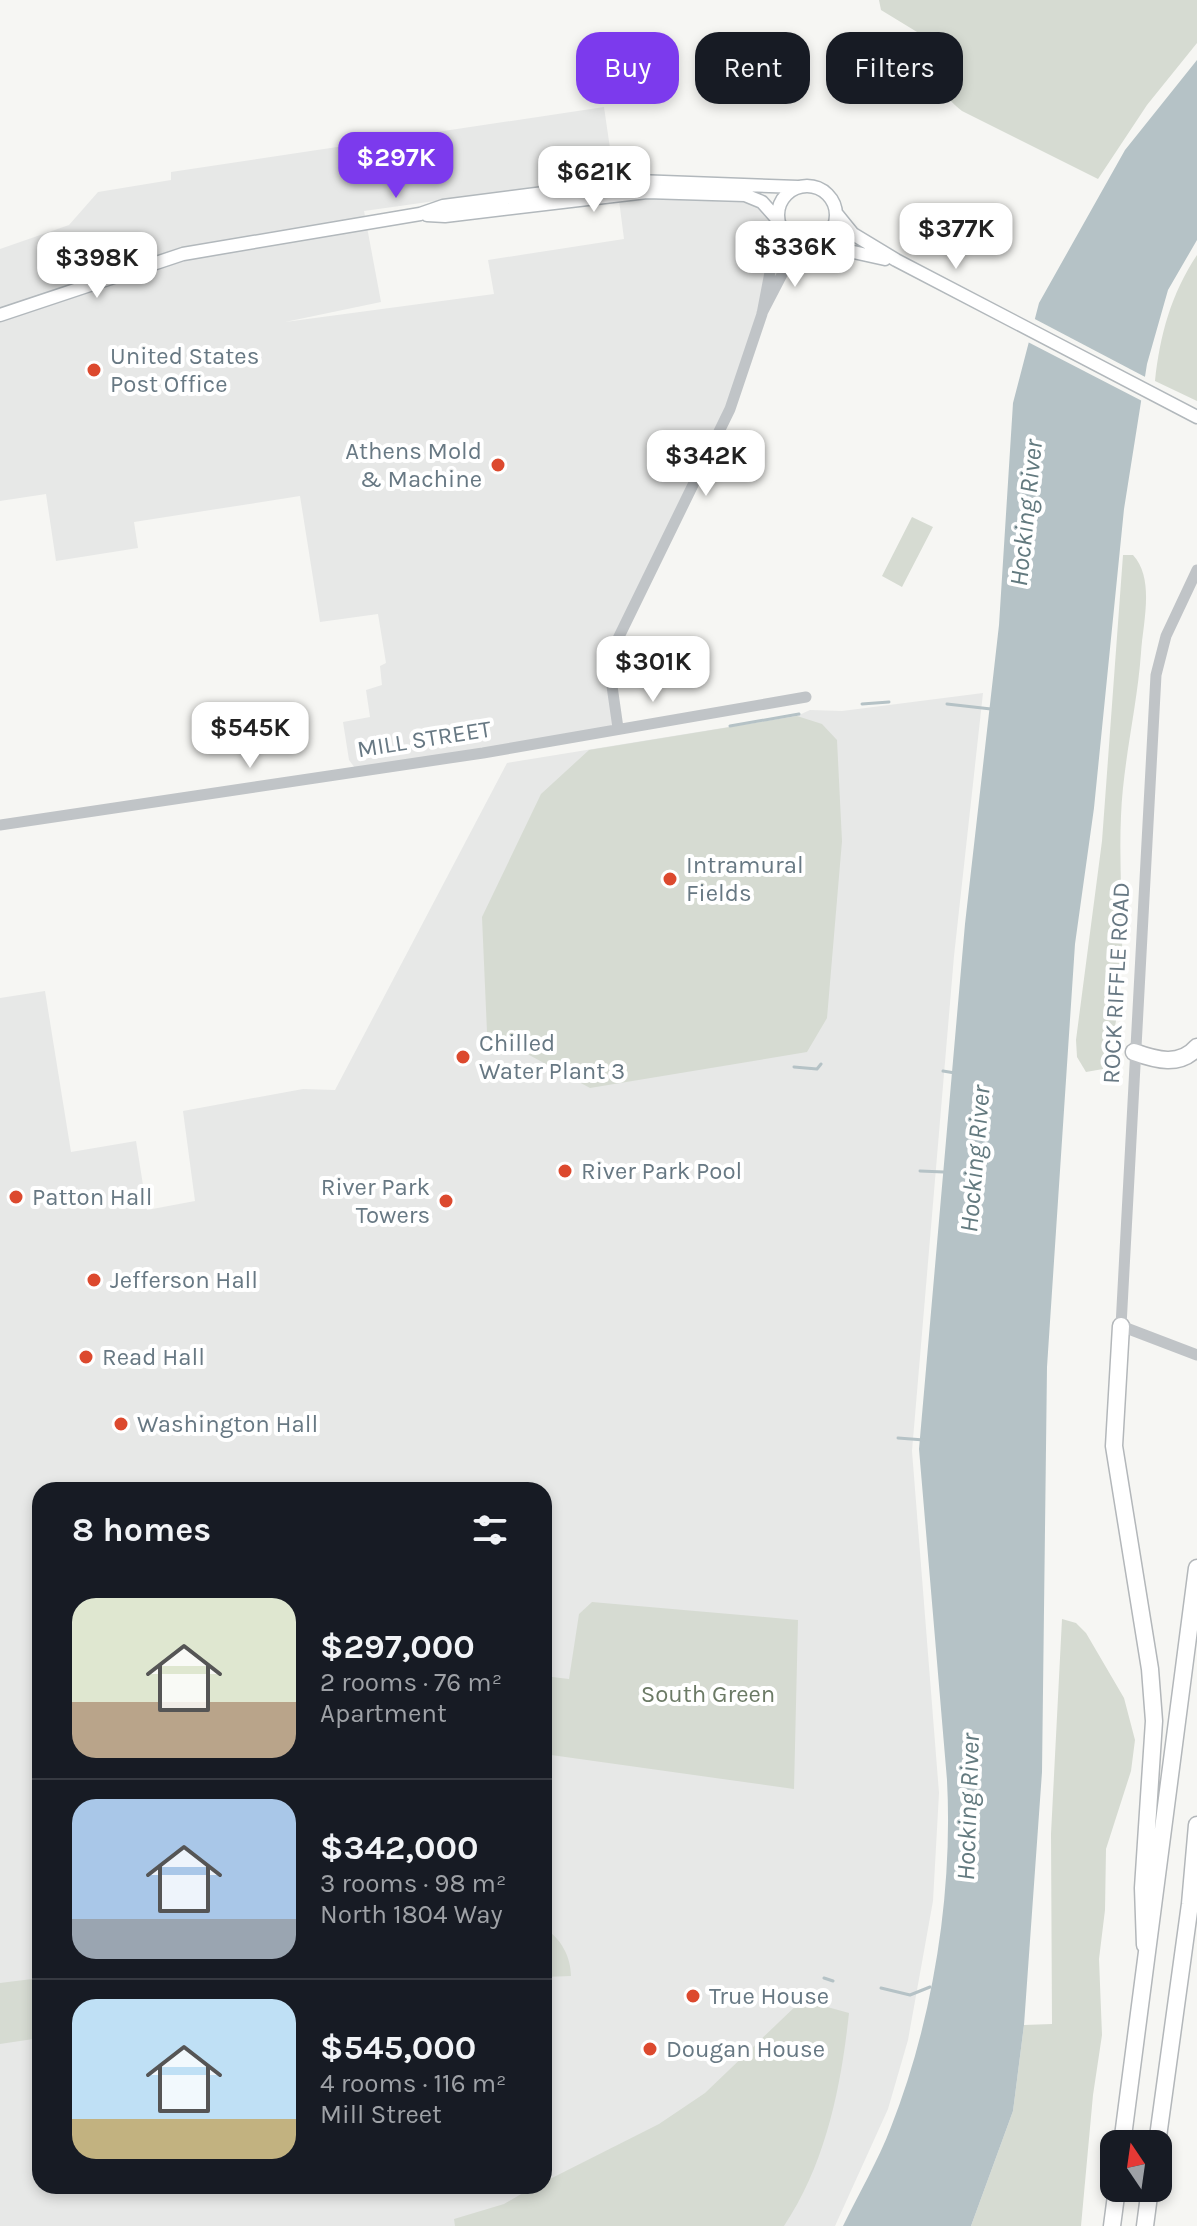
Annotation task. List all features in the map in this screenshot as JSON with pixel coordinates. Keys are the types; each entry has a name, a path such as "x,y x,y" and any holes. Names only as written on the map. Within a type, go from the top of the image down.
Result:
{"highway":[{"path":"1134,1052 1169,1060 1183,1058 1197,1047"},
{"path":"1121,1326 1114,1446 1150,1669 1154,1721 1143,1888 1145,1945"},
{"path":"1124,2130 1145,1945 1156,1890 1197,1568"},
{"path":"1159,2130 1190,1904 1197,1825"},
{"path":"1190,1904 1197,1882"},
{"path":"1112,2226 1115,2202"},
{"path":"1145,2226 1148,2202"}],"main road":[{"path":"0,315 183,254 420,214 443,206 637,181 798,187 823,191 853,234 896,260 1197,417"},
{"path":"779,222 782,199 798,187"},
{"path":"420,214 445,216 647,192 745,195 762,202 789,238 896,260"},
{"path":"809,243 829,232 836,213"}],"street":[{"path":"762,314 779,222"},
{"path":"618,728 611,679 612,651 722,428 762,314 790,259 809,243"},
{"name":"ROCK RIFFLE ROAD","path":"1121,1326 1156,675 1166,636 1197,570"},
{"name":"MILL STREET","path":"0,825 494,751 806,697"},
{"path":"1121,1326 1197,1355"}],"shaded area":[{"path":"604,107 614,176 364,211 381,302 285,322 494,294 488,260 624,239 619,200 631,192 745,195 779,225 740,382 612,651 618,728 358,772 349,760 343,722 370,717 366,690 382,685 380,666 386,663 378,614 320,622 300,496 134,522 138,548 56,561 46,494 0,501 0,249 69,225 98,192 171,180 171,172"},
{"path":"983,693 954,956 912,1451 939,1793 933,1901 908,2040 888,2109 835,2226 0,2226 0,998 45,991 71,1152 136,1141 147,1210 195,1201 183,1111 303,1089 335,1090 507,763 797,716 810,710 842,711"}],"green space":[{"path":"879,0 1197,0 1197,43 1147,105 1098,179 962,111 954,104 963,104 963,32 917,32 881,10"},
{"path":"1197,255 1197,401 1155,381 1168,315"},
{"path":"912,517 933,527 902,587 882,576"},
{"path":"1123,555 1133,555 1140,565 1146,601 1122,796 1121,975 1113,1038 1103,1069 1086,1072 1077,1057 1076,1040 1102,841"},
{"name":"Intramural Fields","path":"797,716 822,724 837,740 842,841 827,1018 807,1052 590,1088 487,1032 482,917 541,794 589,750"},
{"name":"South Green","path":"592,1602 798,1620 794,1789 552,1755 552,1677 569,1679 579,1614"},
{"path":"1062,1619 1076,1623 1086,1633 1124,1698 1135,1740 1131,1771 1106,1849 1105,1910 1099,1959 1102,2035 1081,2226 971,2226 1013,2111 1024,2025 1052,2024 1051,1834"},
{"path":"552,1935 564,1949 571,1976 552,1977"},
{"path":"32,1979 32,2039 0,2044 0,1983"},
{"path":"802,2000 849,2013 829,2124 811,2177 784,2226 455,2226 454,2219 504,2204 521,2194 552,2194 552,2178 659,2124 705,2093"}],"water":[{"name":"Hocking River","path":"1197,60 1197,240 1168,290 1147,364 1124,509 1094,808 1075,944 1047,1367 1042,1772 1024,2025 1013,2111 971,2226 843,2226 880,2152 906,2086 929,2000 943,1912 947,1867 947,1780 919,1449 965,924 999,625 1013,403 1039,303 1125,150"}],"pier":[{"path":"1031,317 1149,379 1146,403 1024,340"}],"waterway":[{"path":"862,704 889,702"},
{"path":"947,704 991,709"},
{"path":"730,726 799,714"},
{"path":"794,1067 817,1069 821,1064"},
{"path":"943,1071 955,1073"},
{"path":"920,1171 944,1172"},
{"path":"898,1438 924,1440"},
{"path":"824,1978 833,1981"},
{"path":"881,1988 910,1995 930,1987"}],"place":[{"name":"United States Post Office","path":"94,370"},
{"name":"Athens Mold & Machine","path":"498,465"},
{"name":"Intramural Fields","path":"670,879"},
{"name":"Chilled Water Plant 3","path":"463,1057"},
{"name":"River Park Pool","path":"565,1171"},
{"name":"Patton Hall","path":"16,1197"},
{"name":"River Park Towers","path":"446,1201"},
{"name":"Jefferson Hall","path":"94,1280"},
{"name":"Read Hall","path":"86,1357"},
{"name":"Washington Hall","path":"121,1424"},
{"name":"True House","path":"693,1996"},
{"name":"Dougan House","path":"650,2049"}]}
